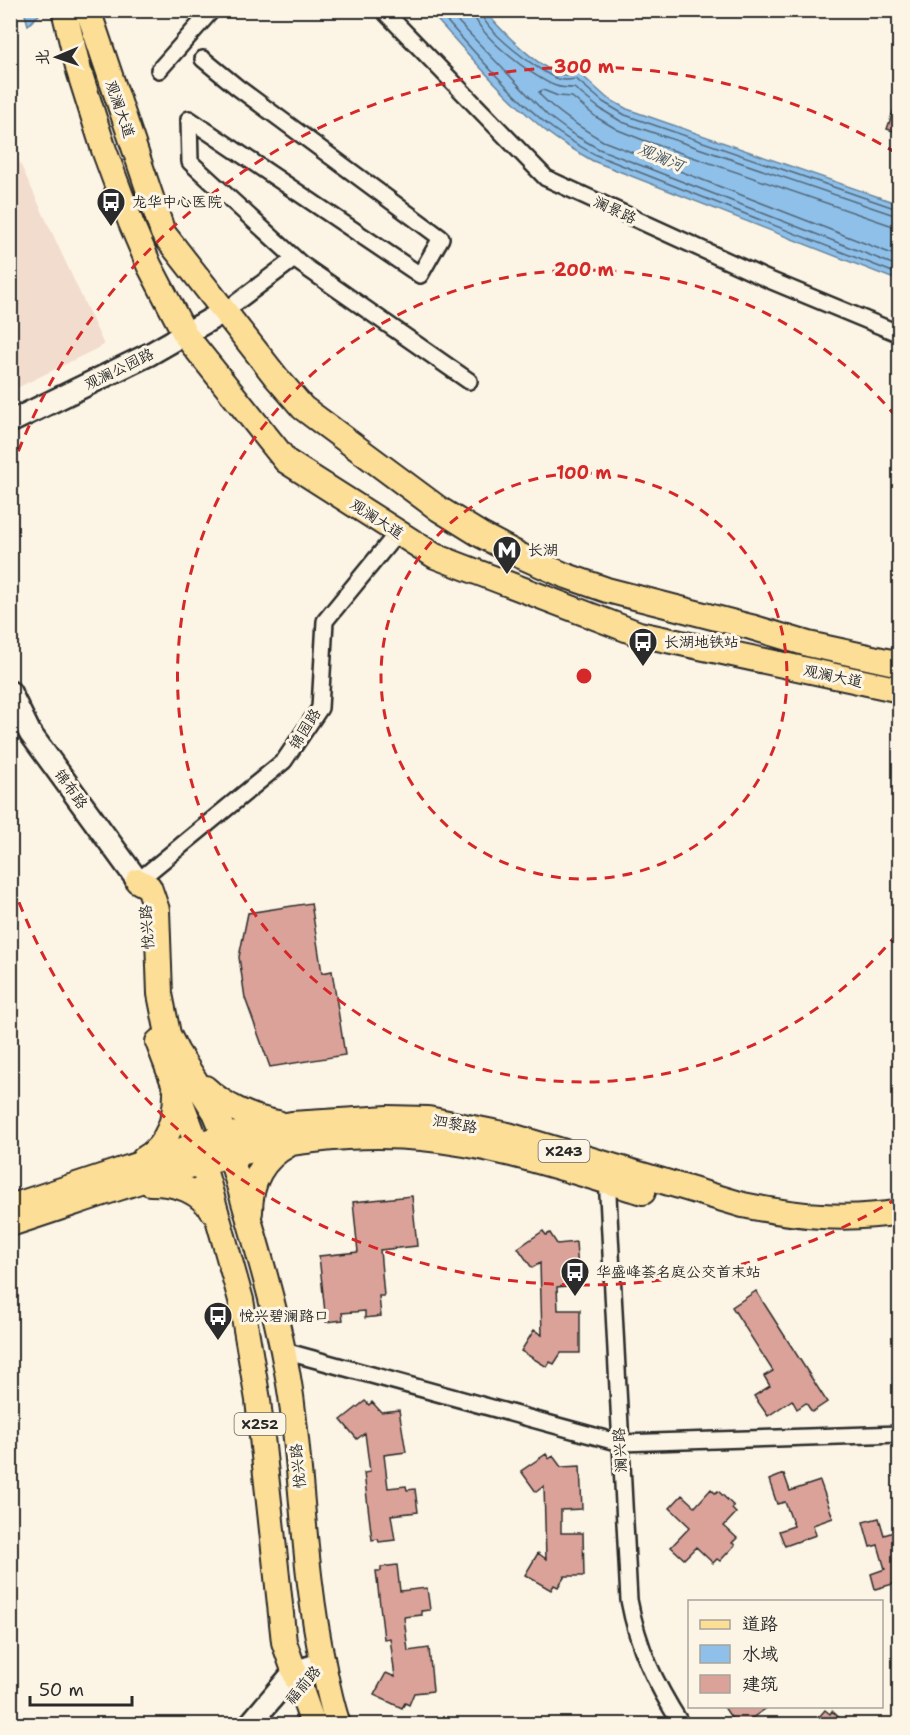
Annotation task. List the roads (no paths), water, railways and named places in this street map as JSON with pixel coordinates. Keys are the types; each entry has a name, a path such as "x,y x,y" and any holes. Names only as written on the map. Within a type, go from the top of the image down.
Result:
{"main road":[{"name":"观澜大道","path":"64,10 79,71 104,150 149,265 186,336 286,460 435,556 639,634 900,690"},
{"name":"观澜大道","path":"88,10 163,233 303,408 439,509 481,536 553,570 607,590 808,644 900,664"},
{"name":"观澜公园路","path":"10,422 186,336 225,311"},
{"name":"锦布路","path":"10,692 30,733 138,881"},
{"name":"悦兴路","path":"138,881 146,899 149,916 151,934 149,986 152,1020 157,1039 183,1077 215,1112 270,1291 284,1351 291,1399 316,1632 338,1725"},
{"name":"悦兴路","path":"183,1077 200,1153 241,1300 258,1400 284,1642 313,1725"},
{"path":"218,1218 209,1204 198,1195 178,1185 133,1175 158,1147 172,1123 176,1108 176,1092 183,1077 241,1111 292,1133 259,1172 253,1186 250,1221"},
{"name":"泗黎路","path":"10,1224 133,1175 227,1145 388,1118 428,1119 508,1135 726,1215 791,1229 848,1232 900,1226"},
{"name":"泗黎路","path":"607,1173 743,1205 813,1217 843,1218 900,1212"},
{"name":"泗黎路","path":"10,1207 133,1175"},
{"name":"福前路","path":"250,1725 297,1681 322,1662"},
{"name":"福前路","path":"269,1725 297,1681"}],"street":[{"path":"159,70 212,10"},
{"name":"澜景路","path":"383,10 546,178 767,279 900,333"},
{"path":"203,59 237,87 441,238 420,275 189,119 190,162 300,262 469,381"},
{"path":"225,311 294,259 300,262"},
{"name":"锦园路","path":"138,881 284,761 320,708 325,621 398,532"},
{"name":"澜兴路","path":"607,1173 627,1581 632,1619 651,1673 681,1725"},
{"path":"284,1351 620,1443 900,1434"}],"water":[{"path":"43,10 28,25 24,11"},
{"name":"观澜河","path":"429,11 485,11 535,60 558,73 567,75 576,70 607,98 627,109 899,204 899,281 593,161 579,153 524,112 482,70"}],"place":[{"name":"龙华中心医院","path":"111,228"},
{"name":"长湖","path":"507,576"},
{"name":"长湖地铁站","path":"643,668"},
{"name":"华盛峰荟名庭公交首末站","path":"575,1298"},
{"name":"悦兴碧澜路口","path":"218,1342"}]}
